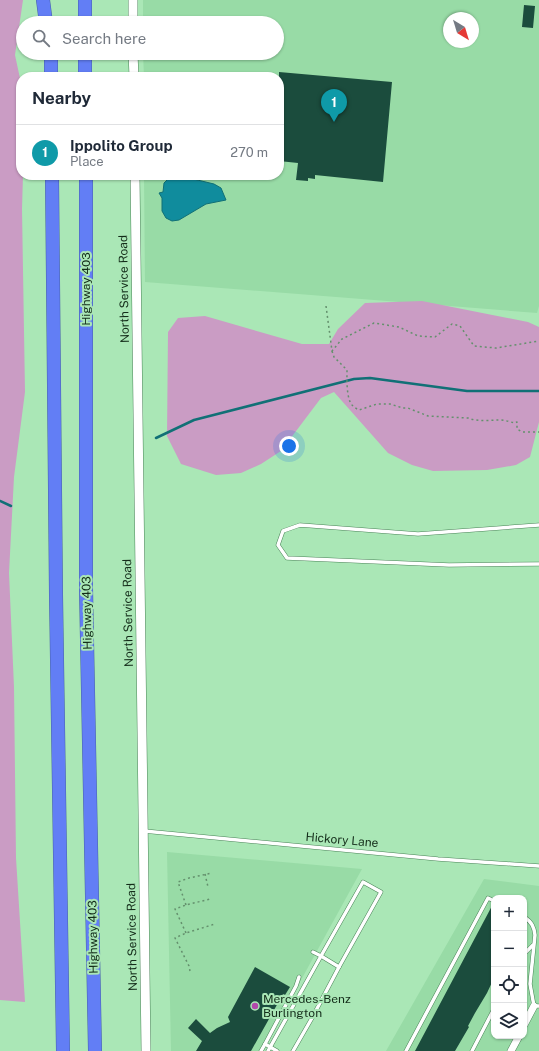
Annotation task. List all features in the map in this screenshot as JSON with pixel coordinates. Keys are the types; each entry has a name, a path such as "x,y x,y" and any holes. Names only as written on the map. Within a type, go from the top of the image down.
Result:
{"highway":[{"path":"43,0 45,16"},
{"path":"51,0 51,16"},
{"path":"85,0 85,16"},
{"path":"50,60 51,72"},
{"path":"85,60 85,72"},
{"path":"52,180 55,578 63,1051"},
{"name":"Highway 403","path":"86,180 86,588 95,1051"}],"street":[{"path":"133,0 133,16"},
{"path":"133,60 134,72"},
{"name":"North Service Road","path":"135,180 142,831 146,1051"},
{"path":"527,1020 536,1006"},
{"path":"511,1051 517,1039"}],"lane":[{"path":"539,525 418,534 300,526 283,531 278,545 287,558 449,565 539,564"},
{"name":"Hickory Lane","path":"142,831 430,859 539,866"},
{"path":"269,1049 363,882 381,892 293,1051"},
{"path":"406,1051 488,898 491,900"},
{"path":"527,919 532,923 535,936 530,984 536,1006"},
{"path":"527,951 534,945"},
{"path":"313,952 339,967"},
{"path":"261,1051 296,986 299,977"},
{"path":"472,1051 491,1015"},
{"path":"265,1044 269,1049 277,1051"}],"path":[{"path":"326,306 332,351 334,357 347,370 349,398 353,406 359,410 377,404 390,404 408,408 428,416 517,422 517,429 522,432 539,432"},
{"path":"332,351 342,340 374,324 399,327 418,336 435,337 452,324 460,326 474,346 496,348 539,341"},
{"path":"186,905 178,882 212,873"},
{"path":"205,874 208,887"},
{"path":"186,933 175,909 210,899"},
{"path":"190,971 175,938 215,924"}],"shaded area":[{"path":"0,0 23,0 21,16 16,16 15,55 19,72 16,72 16,180 23,180 25,392 14,477 9,573 14,687 16,858 25,1002 0,1000"},
{"path":"143,0 539,0 539,306 537,313 145,282 144,180 284,180 284,72 144,72 143,60 284,60 284,16 143,16"},
{"path":"422,301 528,322 539,327 539,422 530,457 516,465 487,470 433,471 412,465 388,453 334,392 321,398 281,451 261,464 241,473 216,475 181,464 167,436 168,332 178,318 205,316 302,344 329,344 338,329 365,303"},
{"path":"167,852 362,869 262,1051 171,1051"},
{"path":"484,879 539,886 539,1051 386,1051"}],"water":[{"path":"167,180 197,180 214,184 221,188 226,200 206,204 179,220 172,221 166,218 162,211 162,198 159,193 163,192 164,183"}],"building":[{"path":"524,5 535,6 533,28 522,27"},
{"path":"284,72 392,82 383,182 315,175 315,179 308,178 308,181 296,180 298,163 284,162"},
{"path":"491,908 491,984 468,1026 469,1027 455,1051 415,1051"},
{"name":"Mercedes-Benz Burlington","path":"255,967 290,987 285,995 283,994 251,1051 196,1051 202,1041 188,1028 196,1019 210,1033 230,1022 228,1017"}],"waterway":[{"path":"156,438 194,420 354,379 370,378 467,391 539,391"},
{"path":"0,501 11,506"}],"place":[{"name":"Ippolito Group","path":"334,122"},
{"name":"Mercedes-Benz Burlington","path":"255,1006"}]}
